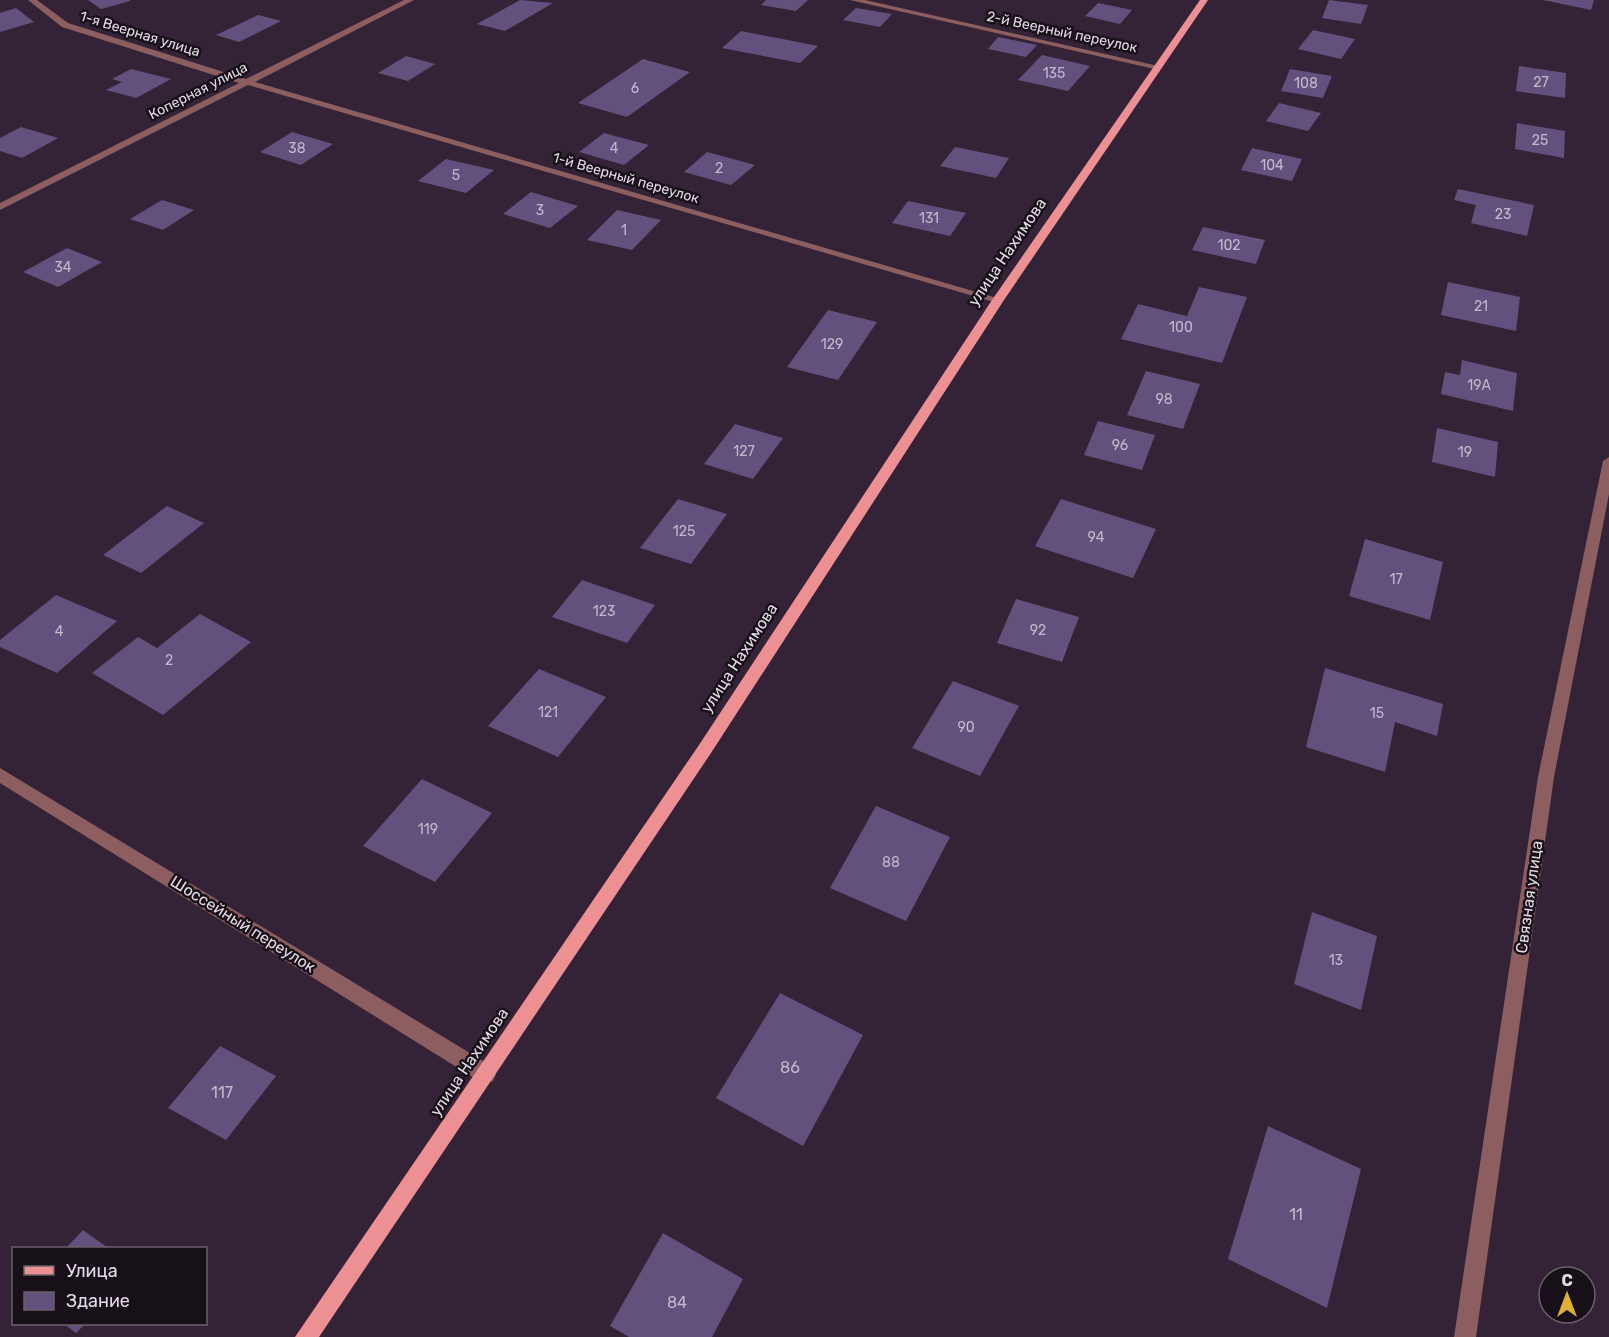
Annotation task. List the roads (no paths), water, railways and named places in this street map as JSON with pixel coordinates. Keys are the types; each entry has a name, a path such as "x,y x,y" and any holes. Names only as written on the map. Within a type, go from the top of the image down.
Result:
{"main road":[{"name":"улица Нахимова","path":"306,1337 705,749 999,300 1204,0"}],"street":[{"name":"1-я Веерная улица","path":"32,0 65,25 246,82"},
{"name":"Коперная улица","path":"0,207 410,0"},
{"name":"2-й Веерный переулок","path":"854,0 1159,67"},
{"name":"1-й Веерный переулок","path":"246,82 999,300"},
{"name":"Связная улица","path":"1465,1337 1546,777 1609,461"},
{"name":"Шоссейный переулок","path":"0,775 486,1074"}]}
